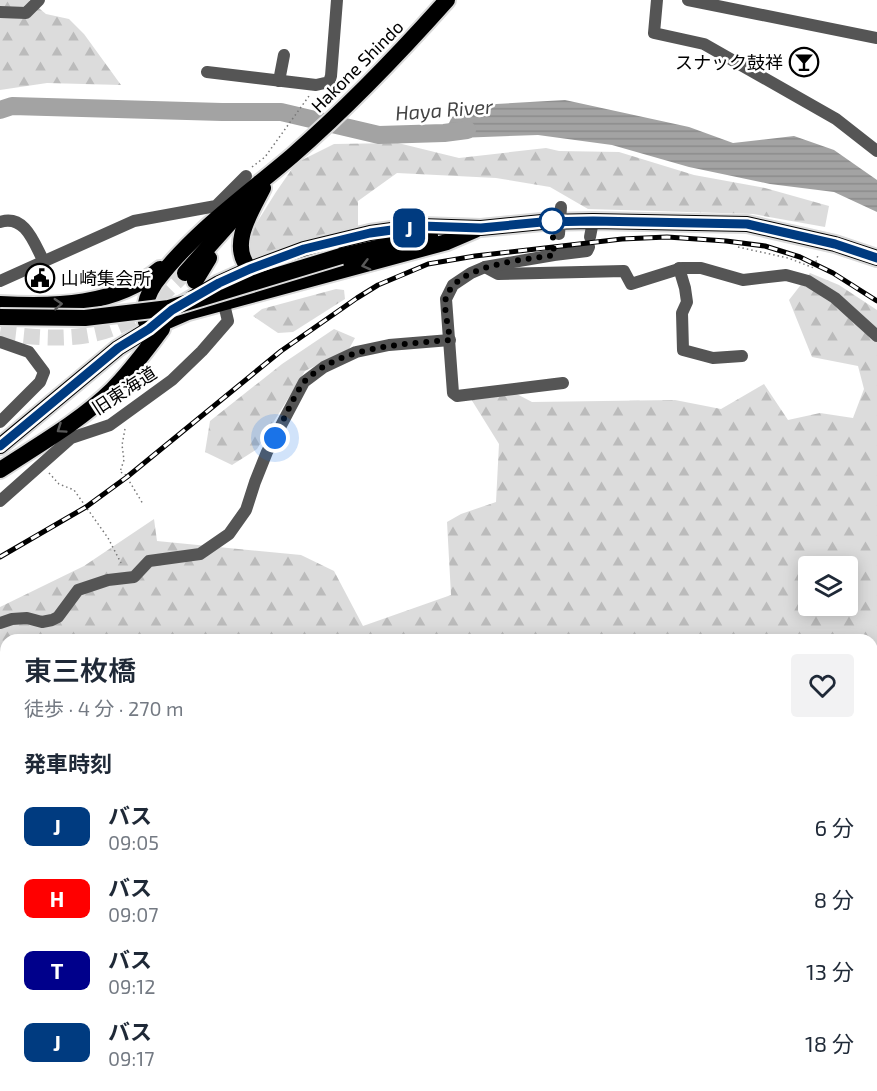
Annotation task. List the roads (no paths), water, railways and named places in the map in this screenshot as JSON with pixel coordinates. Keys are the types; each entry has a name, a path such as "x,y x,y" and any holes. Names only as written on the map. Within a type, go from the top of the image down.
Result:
{"highway":[{"name":"Hakone Shindo","path":"291,157 361,92 447,0"},
{"path":"190,277 229,224 291,157"},
{"path":"0,304 60,305 88,302 116,294 157,272 237,200 291,157"},
{"path":"250,269 241,257 240,247 250,215 262,188"},
{"path":"0,317 85,318 169,308 341,256 421,238 481,228 542,222 591,235 747,224 835,244 877,258"},
{"path":"0,470 88,410 111,391 130,370 155,329 172,310 219,283 304,249 370,233 421,226 481,228"},
{"path":"0,446 118,348 188,312 447,242 481,228"},
{"path":"155,329 145,314 146,303 152,288 191,243"}],"street":[{"path":"0,12 26,13 39,0"},
{"path":"207,72 316,85 328,82 331,76 337,0"},
{"path":"657,0 654,33 704,44 836,119 877,151"},
{"path":"688,0 877,38"},
{"path":"279,81 284,55"},
{"path":"0,281 134,221 216,206 246,176"},
{"path":"560,234 561,207"},
{"path":"0,222 15,221 26,228 43,260"},
{"path":"563,384 457,396 453,393 446,299 453,285 471,273 485,267 586,251 591,235"},
{"path":"485,267 498,274 624,271 631,284 679,268 701,268 743,280 786,275 808,280 835,298 877,336"},
{"path":"679,268 687,302 682,312 683,350 713,358 742,356"},
{"name":"旧東海道","path":"2,496 70,438 119,420 172,380 202,351 228,321 219,283"},
{"path":"0,623 27,618 42,622 52,620 58,617 78,590 108,580 134,577 149,561 200,554 229,534 246,510 267,452 304,382 324,367 356,352 389,345 450,340"},
{"path":"0,342 29,352 44,372 40,382 0,422"}],"waterway":[{"name":"Haya River","path":"0,110 12,106 281,112 379,135 467,130"}],"tunnel":[{"path":"0,333 51,338 84,336 117,327 160,298 185,273"}],"railway":[{"path":"0,557 86,507 127,477 281,351 357,298 378,285 428,264 475,256 622,239 667,237 726,241 765,246 800,257 833,273 877,301"}],"place":[{"name":"スナック鼓祥","path":"804,62"},
{"name":"山崎集会所","path":"40,278"}]}
